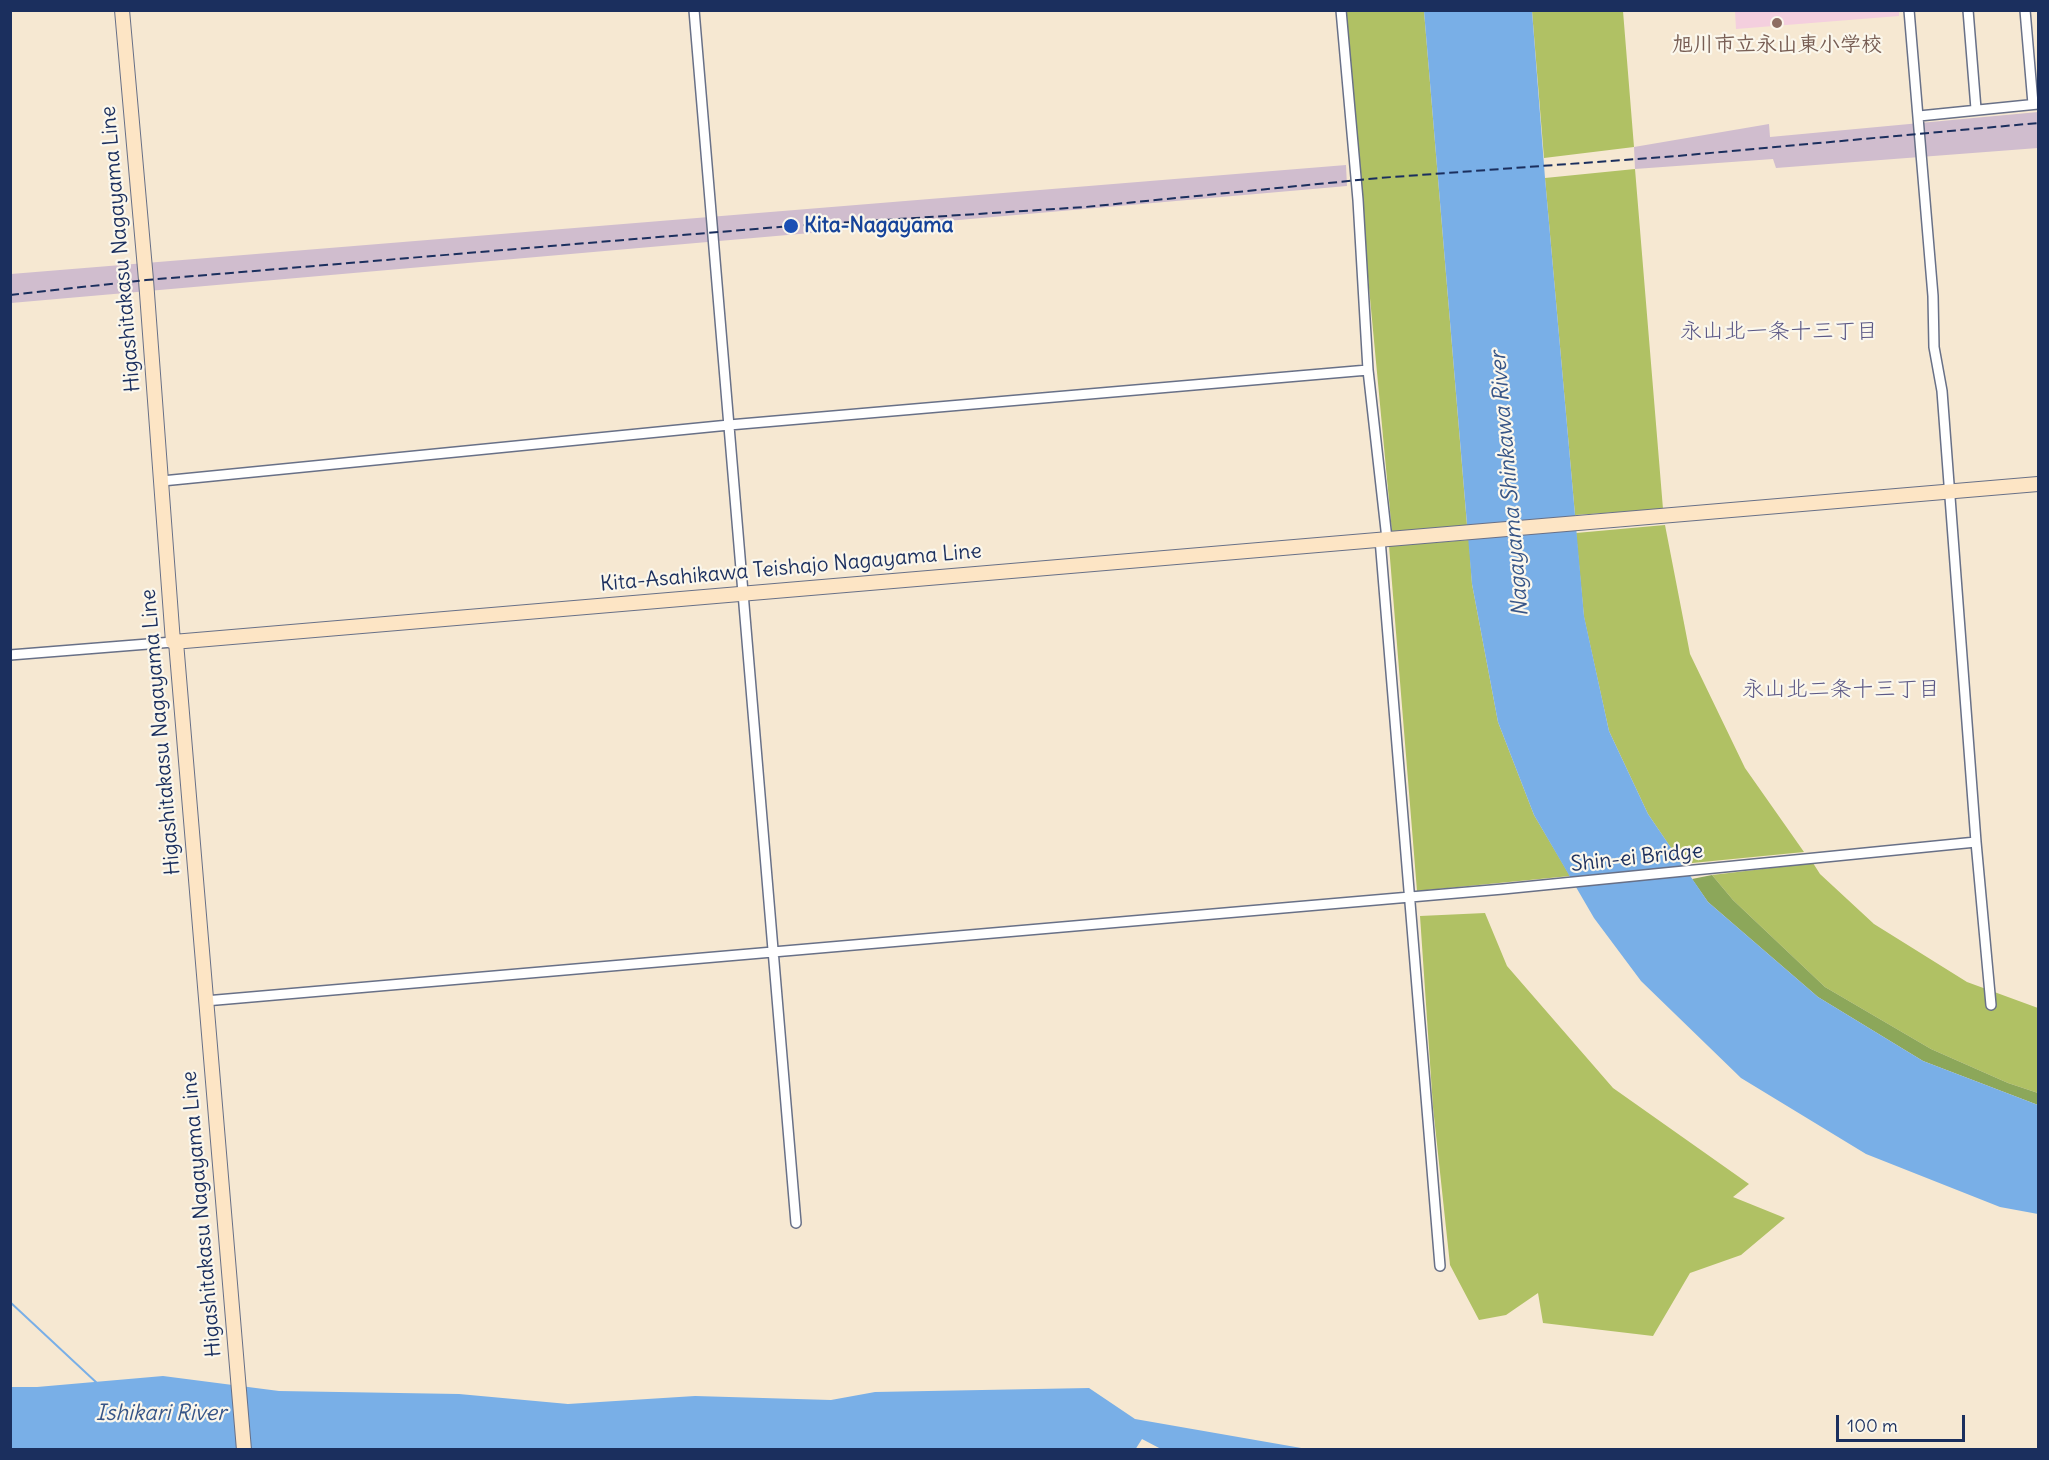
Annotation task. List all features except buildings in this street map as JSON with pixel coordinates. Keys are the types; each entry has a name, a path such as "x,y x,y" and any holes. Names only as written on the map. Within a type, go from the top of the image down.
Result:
{"main road":[{"name":"Higashitakasu Nagayama Line","path":"122,10 244,1449"},
{"path":"1950,491 2038,484"},
{"name":"Kita-Asahikawa Teishajo Nagayama Line","path":"174,642 1950,491"}],"street":[{"path":"694,10 796,1223"},
{"path":"1341,10 1358,200 1368,370 1384,539 1440,1266"},
{"path":"1910,10 1932,285 1934,347 1942,391 1976,842 1991,1005"},
{"path":"1968,10 1976,109"},
{"path":"1919,116 2036,104 2025,10"},
{"path":"162,481 729,425 1368,370"},
{"path":"10,656 174,642"},
{"name":"Shin-ei Bridge","path":"205,1001 1503,889 1976,842"}],"shaded area":[{"name":"旭川市立永山東小学校","path":"1735,11 1899,11 1899,16 1736,29"},
{"path":"2038,112 2038,148 1776,168 1773,159 1635,169 1634,147 1769,124 1770,137"},
{"path":"1346,165 1347,186 11,303 11,274"}],"green space":[{"path":"1343,11 1424,11 1467,525 1392,532"},
{"path":"1532,11 1623,11 1634,147 1544,158"},
{"path":"1635,169 1663,509 1575,515 1545,178"},
{"path":"1665,525 1690,654 1745,768 1804,852 1682,864 1648,814 1609,731 1584,617 1576,533"},
{"path":"1469,540 1472,584 1498,722 1534,815 1570,876 1417,891 1389,546"},
{"path":"1813,863 1820,874 1874,924 1967,982 2038,1008 2038,1093 2008,1083 1931,1049 1825,987 1733,900 1712,875"},
{"path":"1712,875 1733,900 1825,987 1931,1049 2008,1083 2038,1093 2038,1105 1923,1061 1818,997 1708,902 1692,879"},
{"path":"1485,913 1507,966 1613,1088 1749,1184 1733,1197 1785,1218 1741,1255 1690,1273 1653,1336 1543,1323 1538,1293 1506,1315 1479,1320 1450,1265 1433,1107 1420,916"}],"water":[{"name":"Nagayama Shinkawa River","path":"1424,11 1532,11 1584,616 1609,731 1648,814 1708,902 1818,997 1923,1061 2038,1105 2038,1214 2000,1207 1866,1154 1741,1078 1641,981 1594,918 1534,815 1498,722 1472,584"},
{"name":"Ishikari River","path":"163,1376 279,1391 459,1394 568,1404 695,1396 831,1400 875,1392 1089,1388 1135,1419 1307,1449 1161,1449 1142,1439 1135,1450 11,1450 10,1387 37,1387"}],"waterway":[{"path":"10,1302 98,1384"}],"railway":[{"path":"10,295 146,280 791,226 1085,207 1379,178 1677,156 2038,123"}],"place":[{"name":"旭川市立永山東小学校","path":"1777,23"},
{"name":"Kita-Nagayama","path":"791,226"}],"district":[{"name":"永山北一条十三丁目","path":"1779,332"},
{"name":"永山北二条十三丁目","path":"1841,690"}]}
